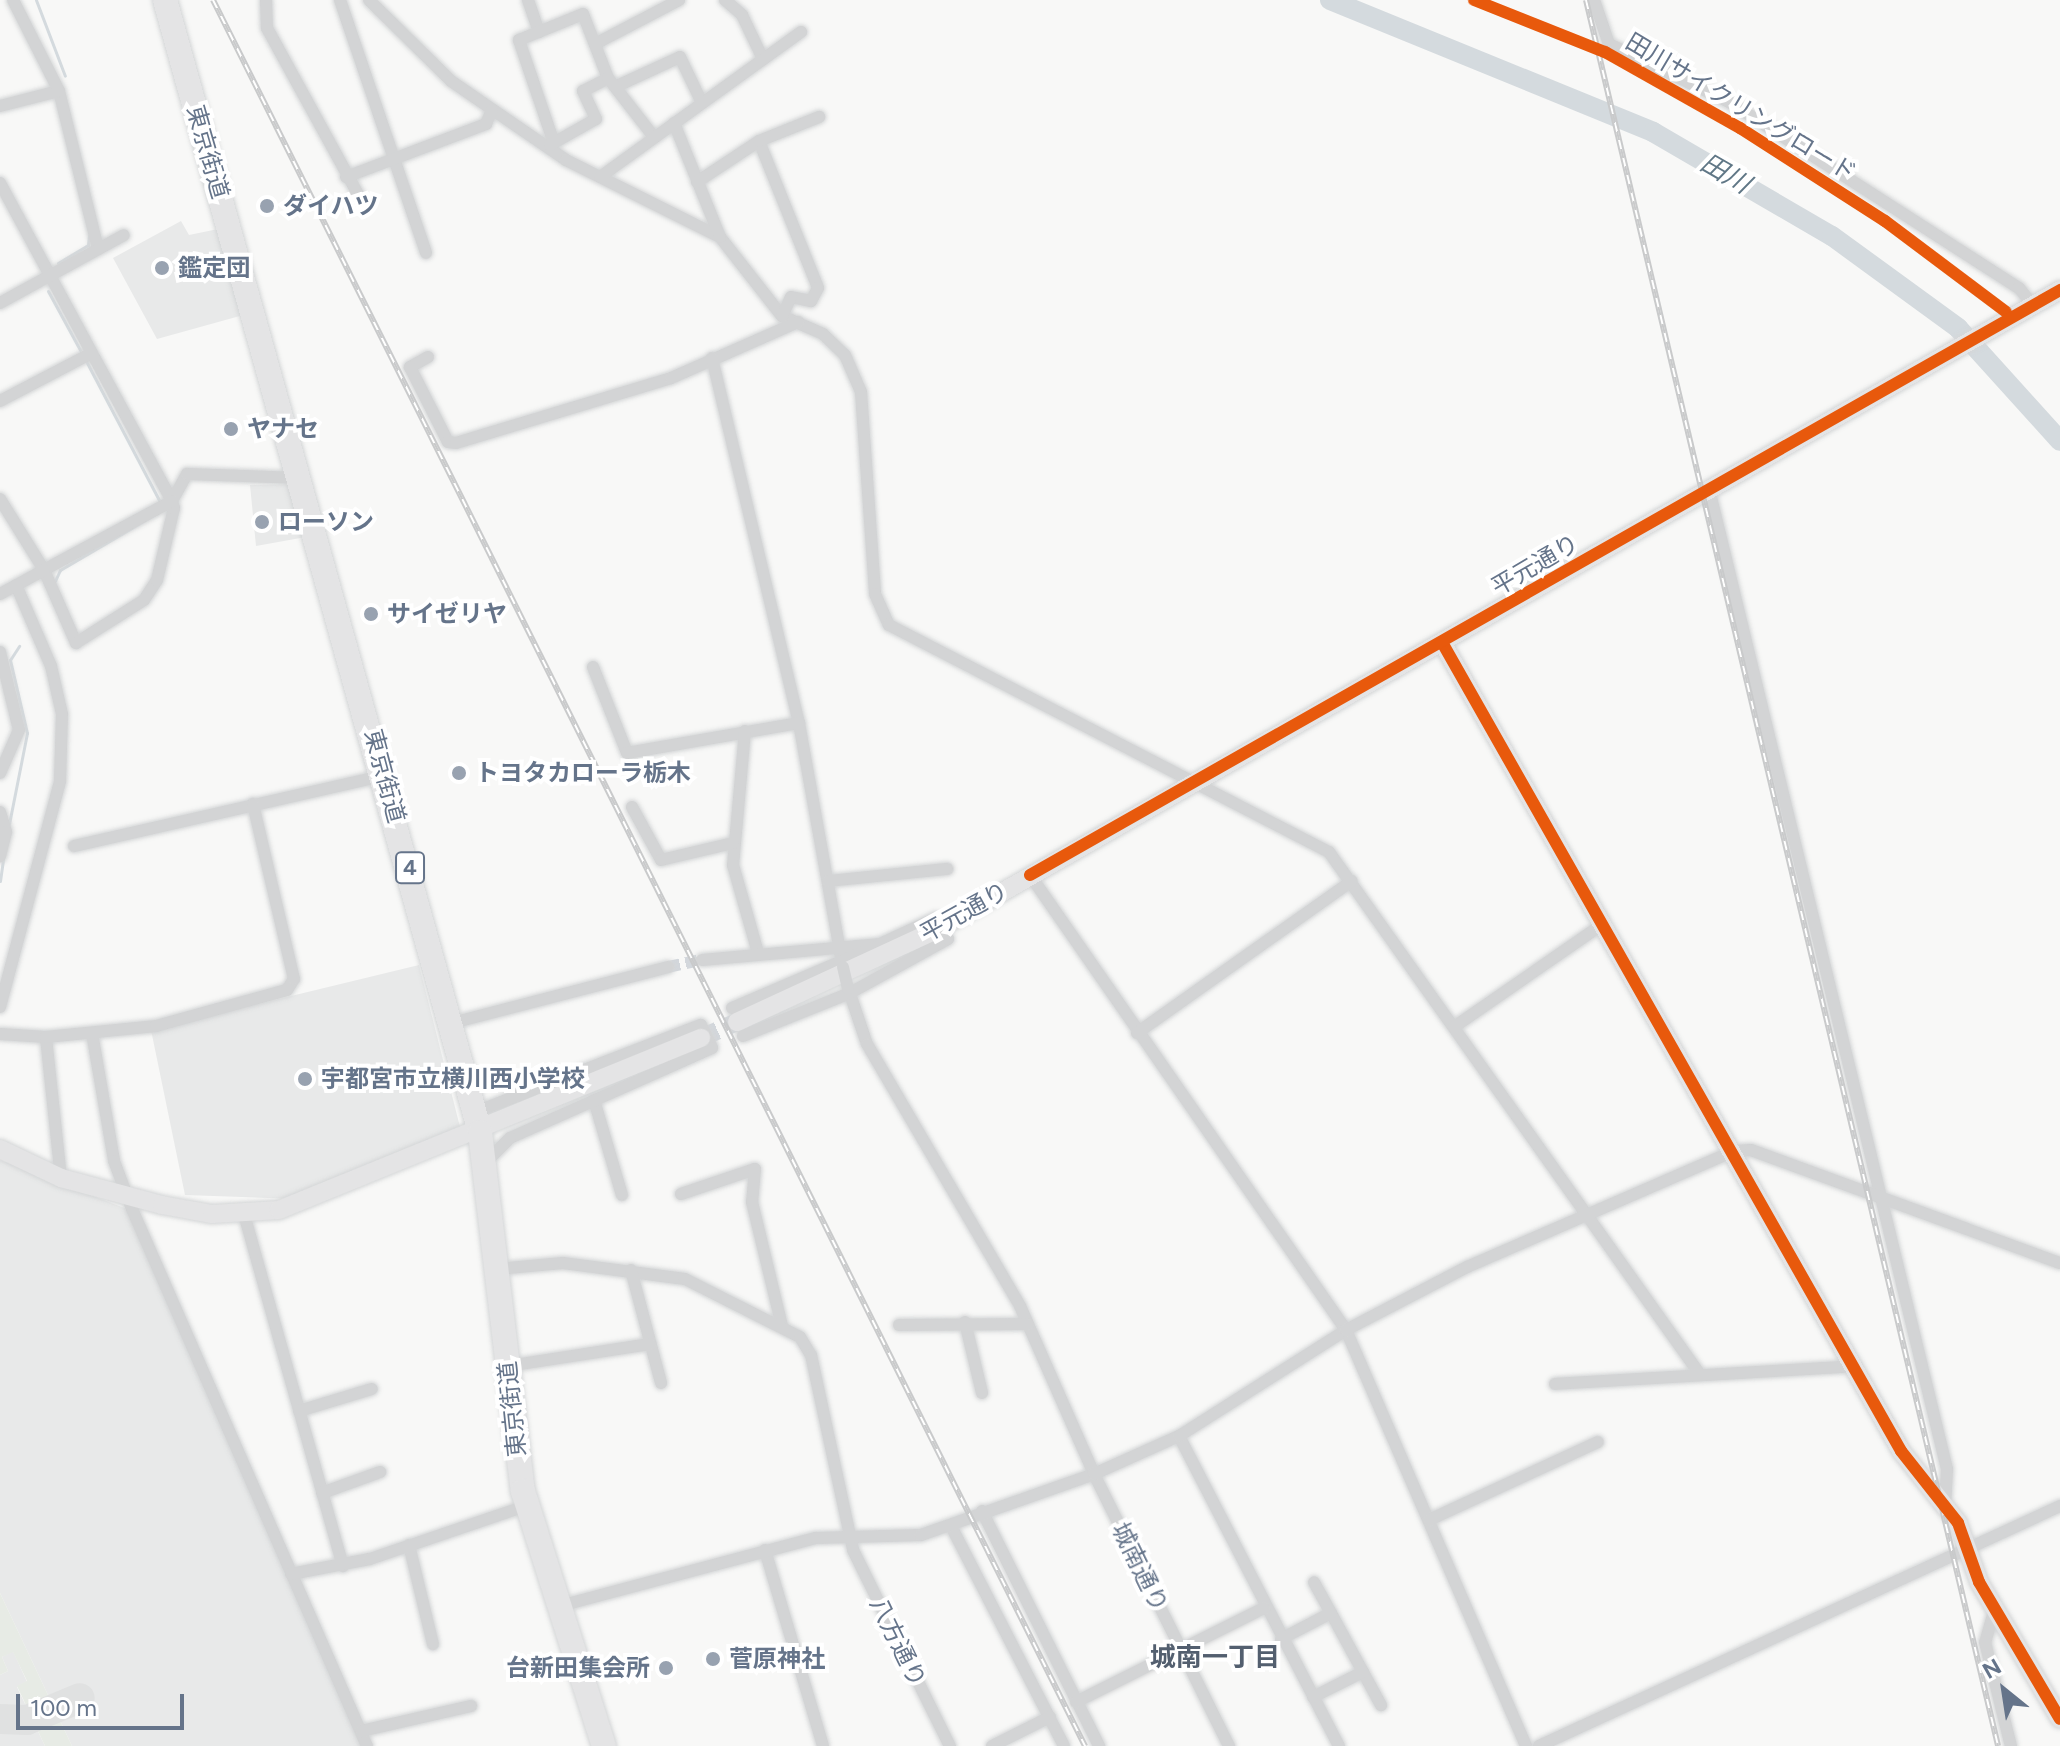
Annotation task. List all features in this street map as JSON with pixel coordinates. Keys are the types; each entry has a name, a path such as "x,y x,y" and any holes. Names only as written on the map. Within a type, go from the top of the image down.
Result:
{"highway":[{"name":"東京街道","path":"165,0 385,775 477,1122 526,1506 556,1607 604,1746"}],"street":[{"path":"13,0 59,91 98,249"},
{"path":"266,0 267,28 363,203"},
{"path":"340,0 395,154 426,253"},
{"path":"369,0 451,81 492,110 600,177 720,237"},
{"path":"528,0 539,32"},
{"path":"595,44 679,0"},
{"path":"725,0 742,15 763,59"},
{"path":"1594,0 1609,44 1729,102 2019,288 2033,305"},
{"path":"550,144 519,40 583,14 613,82 654,137"},
{"path":"600,177 801,32"},
{"path":"550,144 596,119 583,91 680,57 702,103"},
{"path":"0,106 59,91"},
{"path":"346,177 395,154 486,124 492,110"},
{"path":"697,182 759,141 819,117"},
{"path":"674,123 720,237 782,316 798,322 845,355 861,392 875,594 889,625 1329,852 1699,1373"},
{"path":"759,141 818,288 811,301 791,297 782,316"},
{"path":"0,183 172,501"},
{"path":"0,303 124,235"},
{"name":"平元通り","path":"738,1022 838,980 1030,875 1443,644 2060,290"},
{"path":"428,357 410,367 448,442 456,443 712,358 798,322"},
{"path":"0,401 90,354"},
{"name":"城南通り","path":"712,358 799,723 843,964 867,1044 1028,1324 1094,1474 1229,1746"},
{"path":"0,499 44,570 76,643 144,600 157,580 172,501 187,474 301,478"},
{"path":"1709,489 1947,1469 1945,1507"},
{"path":"0,594 172,501"},
{"path":"0,1007 60,781 62,714 51,666 16,585"},
{"path":"1443,644 1734,1151 1901,1451 1945,1507 1968,1544 1995,1608 2060,1719"},
{"path":"0,652 5,690 19,730 0,773"},
{"path":"593,667 627,753 799,723"},
{"path":"745,731 733,843 758,953"},
{"path":"74,846 385,775"},
{"path":"0,1034 46,1037 156,1026 287,990 294,979 253,804"},
{"path":"632,807 661,860 733,843"},
{"path":"0,812 0,856"},
{"path":"828,881 947,869"},
{"path":"1030,875 1346,1330 1526,1746"},
{"path":"1137,1033 1352,881"},
{"path":"936,918 948,939 849,990 738,1022 880,944 936,918"},
{"path":"1454,1027 1603,924"},
{"path":"702,960 839,945 880,944"},
{"path":"452,1023 668,967"},
{"path":"0,1149 61,1178 127,1195 244,1214 313,1201 477,1122 701,1025 712,1048 510,1138 484,1164"},
{"path":"92,1033 127,1195 367,1746"},
{"path":"46,1037 61,1178"},
{"path":"477,1122 701,1038"},
{"path":"594,1100 622,1195"},
{"path":"556,1607 765,1550 850,1537 921,1535 1094,1474 1179,1436 1346,1330 1584,1213 1734,1151 1751,1150 2060,1263"},
{"path":"681,1194 755,1169 752,1202 782,1326"},
{"path":"244,1214 343,1566"},
{"path":"497,1269 563,1263 685,1279 782,1326"},
{"path":"631,1270 661,1383"},
{"path":"899,1325 965,1322 1028,1324"},
{"path":"965,1322 982,1393"},
{"name":"八方通り","path":"782,1326 811,1355 850,1537 950,1746"},
{"path":"508,1366 650,1344"},
{"path":"1555,1384 1856,1366"},
{"path":"299,1411 372,1389"},
{"path":"1179,1436 1264,1608 1339,1746"},
{"path":"1429,1520 1598,1442"},
{"path":"322,1493 380,1472"},
{"path":"291,1574 343,1566 526,1506"},
{"path":"1539,1746 1968,1544 2060,1506"},
{"path":"982,1511 1099,1746"},
{"path":"951,1526 1064,1746"},
{"path":"409,1545 433,1644"},
{"path":"765,1550 823,1746"},
{"path":"1314,1582 1381,1705"},
{"path":"1076,1702 1264,1608"},
{"path":"1995,1608 1985,1642 2011,1746"},
{"path":"1281,1639 1331,1613"},
{"path":"1313,1697 1363,1672"},
{"path":"361,1731 471,1706"},
{"path":"992,1746 1050,1717"}],"shaded area":[{"path":"181,221 189,235 223,228 247,314 157,339 113,258"},
{"path":"296,484 306,537 256,546 250,485"},
{"name":"宇都宮市立横川西小学校","path":"419,965 460,1127 298,1199 185,1195 151,1030"},
{"path":"0,1160 127,1209 363,1746 72,1746 0,1593"},
{"path":"0,1593 72,1746 45,1746 17,1686 27,1681 13,1652 2,1657 8,1671 0,1675"},
{"path":"13,1651 27,1682 17,1687 45,1746 0,1746 0,1675 8,1671 2,1657"}],"waterway":[{"path":"36,0 65,76"},
{"name":"田川","path":"1330,0 1653,132 1832,236 1958,328 2060,441"},
{"path":"58,263 88,245 89,236"},
{"path":"48,291 80,350"},
{"path":"85,359 161,504"},
{"path":"55,581 60,570 160,511"},
{"path":"9,824 27,733 10,660 19,646"},
{"path":"0,881 3,859"}],"taxiway":[{"path":"0,1719 27,1720 80,1698"}],"tunnel":[{"path":"668,967 702,960"},
{"path":"701,1038 737,1022"}],"railway":[{"path":"213,0 1085,1746"},
{"path":"1586,0 1998,1746"}],"cycle path":[{"name":"田川サイクリングロード","path":"1474,0 1605,52 1740,128 1885,221 2006,312"},
{"path":"1030,875 2060,290"},
{"path":"1443,644 1901,1451 1958,1523 1979,1582 2060,1719"}],"place":[{"name":"ダイハツ","path":"267,206"},
{"name":"鑑定団","path":"162,268"},
{"name":"ヤナセ","path":"231,429"},
{"name":"ローソン","path":"262,522"},
{"name":"サイゼリヤ","path":"371,614"},
{"name":"トヨタカローラ栃木","path":"459,773"},
{"name":"宇都宮市立横川西小学校","path":"305,1079"},
{"name":"菅原神社","path":"713,1659"},
{"name":"台新田集会所","path":"666,1668"}],"district":[{"name":"城南一丁目","path":"1215,1658"}]}
